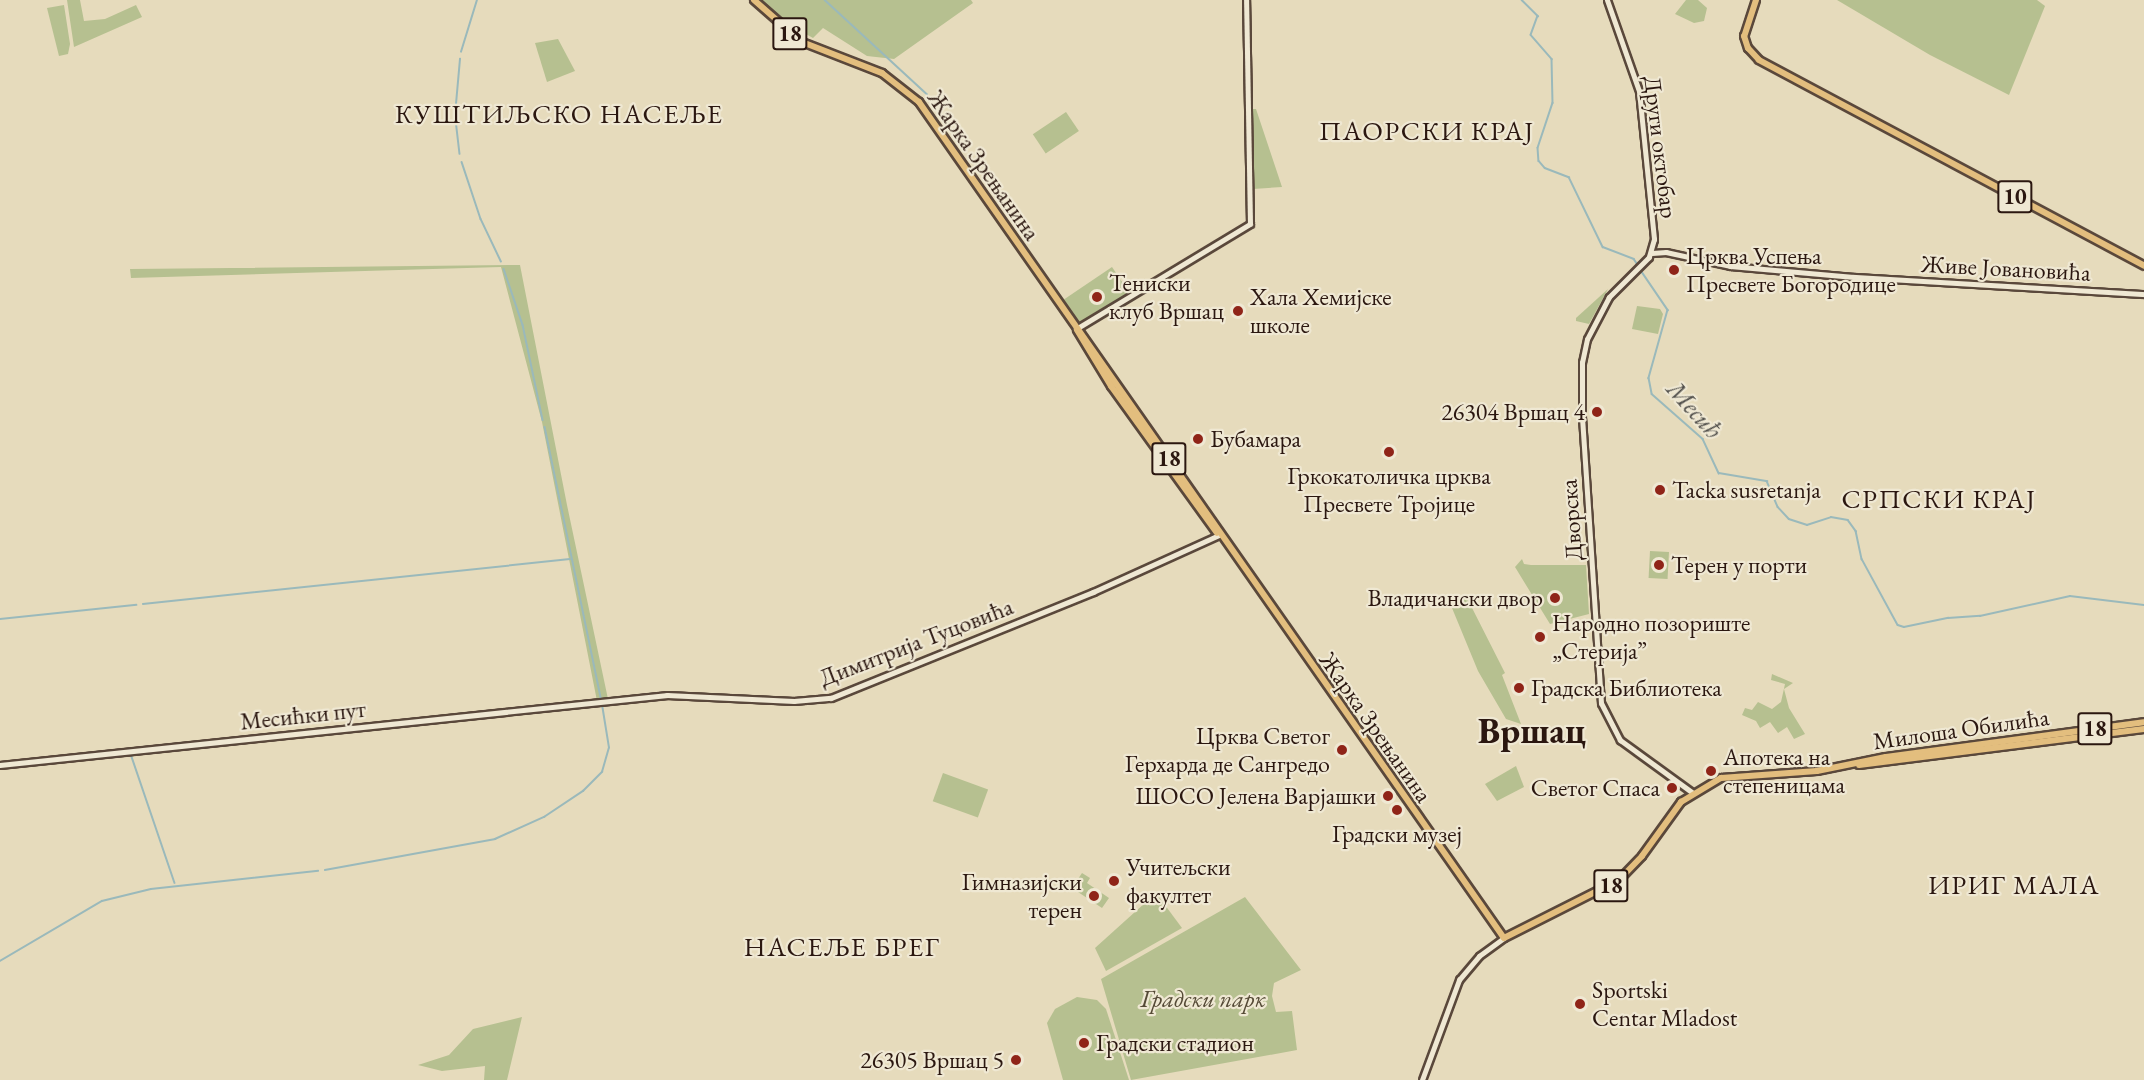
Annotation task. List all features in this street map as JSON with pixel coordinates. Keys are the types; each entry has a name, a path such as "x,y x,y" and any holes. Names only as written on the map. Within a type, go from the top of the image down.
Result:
{"main road":[{"name":"Жарка Зрењанина","path":"754,0 793,37 834,57 890,78 919,102 1076,329 1111,386 1220,535 1504,938"},
{"name":"Други октобар","path":"1607,0 1639,91 1653,215 1652,253 1636,268"},
{"name":"10","path":"1756,0 1745,32 1748,48 1759,60 2144,266"},
{"name":"Дворска","path":"1636,268 1611,294 1592,330 1582,362 1582,417 1603,710 1620,740 1693,793"},
{"name":"Милоша Обилића","path":"1693,793 1731,776 1817,771 2144,722"},
{"name":"Милоша Обилића","path":"1856,764 2144,729"},
{"name":"18","path":"1504,938 1619,880 1642,856 1675,809 1693,793"}],"street":[{"path":"1076,329 1248,227 1250,189 1246,0"},
{"name":"Живе Јовановића","path":"1652,253 1666,252 1731,266 1854,277 2144,294"},
{"name":"Димитрија Туцовића","path":"609,700 667,695 794,701 831,698 1093,592 1220,535"},
{"name":"Месићки пут","path":"0,765 609,700"},
{"path":"1422,1080 1460,980 1479,956 1504,938"}],"green space":[{"path":"67,0 80,0 84,21 105,19 136,5 142,17 74,47"},
{"path":"759,0 971,0 973,3 894,59 867,56 823,28 813,38 779,19"},
{"path":"1686,0 1698,0 1707,8 1704,21 1694,23 1675,14"},
{"path":"1837,0 2037,0 2045,6 2009,95 1930,55"},
{"path":"64,5 70,44 68,54 59,56 47,8"},
{"path":"558,39 575,71 547,82 535,43"},
{"path":"1251,109 1256,109 1282,187 1253,189"},
{"path":"1066,112 1079,131 1046,153 1033,134"},
{"path":"520,265 608,699 597,701 542,422 501,267 131,278 130,269"},
{"name":"Тениски клуб Вршац","path":"1112,267 1130,294 1082,326 1064,299"},
{"path":"1608,289 1589,324 1576,321 1576,318"},
{"path":"1637,306 1660,309 1663,314 1658,334 1632,329"},
{"name":"Терен у порти","path":"1650,551 1669,552 1668,579 1649,578"},
{"path":"1522,559 1524,564 1531,565 1586,565 1589,614 1550,624 1515,567"},
{"path":"1467,598 1505,673 1502,675 1521,724 1506,719 1478,671 1452,608"},
{"path":"1772,674 1793,683 1784,689 1789,708 1805,734 1794,739 1787,727 1778,733 1770,722 1760,728 1756,721 1742,715 1745,708 1752,710 1758,702 1772,709 1781,702 1785,684 1771,680"},
{"path":"1516,766 1524,787 1497,801 1485,784"},
{"path":"943,773 988,789 978,818 933,801"},
{"name":"Гимназијски терен","path":"1082,873 1090,878 1087,883 1109,898 1102,908 1072,888"},
{"path":"1156,893 1182,928 1106,971 1095,948"},
{"name":"Градски парк","path":"1245,897 1301,970 1274,983 1272,996 1276,1012 1292,1011 1297,1050 1131,1080 1101,979"},
{"name":"Градски стадион","path":"1077,997 1097,1000 1106,1009 1129,1080 1063,1080 1047,1023 1055,1009"},
{"path":"522,1017 507,1080 484,1080 485,1066 442,1071 418,1065 449,1055 473,1029"}],"waterway":[{"path":"461,52 477,0"},
{"path":"825,0 927,94"},
{"name":"Месић","path":"1522,0 1538,16 1531,35 1552,59 1553,103 1538,148 1539,161 1545,168 1569,177 1603,247 1634,259 1638,265"},
{"path":"456,104 460,59"},
{"path":"455,111 460,154"},
{"path":"462,162 481,219 501,261"},
{"path":"504,269 523,325 543,420"},
{"name":"Месић","path":"1640,269 1668,310 1649,378 1652,394 1703,439 1719,473 1767,481 1778,507 1789,519 1807,525 1831,517 1848,520 1856,531 1862,559 1898,625 1904,627 1948,618 1980,616 2070,596 2144,605"},
{"path":"545,427 601,698"},
{"path":"143,604 570,559"},
{"path":"0,619 136,605"},
{"path":"325,870 495,839 544,817 583,791 602,772 609,748 602,705"},
{"path":"131,754 175,883"},
{"path":"0,961 102,901 151,889 318,871"}],"place":[{"name":"Црква Успења Пресвете Богородице","path":"1674,270"},
{"name":"Тениски клуб Вршац","path":"1097,297"},
{"name":"Хала Хемијске школе","path":"1238,311"},
{"name":"26304 Вршац 4","path":"1597,412"},
{"name":"Бубамара","path":"1198,439"},
{"name":"Гркокатоличка црква Пресвете Тројице","path":"1389,452"},
{"name":"Tacka susretanja","path":"1660,490"},
{"name":"Терен у порти","path":"1659,565"},
{"name":"Владичански двор","path":"1555,598"},
{"name":"Народно позориште „Стерија”","path":"1540,637"},
{"name":"Градска Библиотека","path":"1519,688"},
{"name":"Црква Светог Герхарда де Сангредо","path":"1342,750"},
{"name":"Апотека на степеницама","path":"1711,771"},
{"name":"Светог Спаса","path":"1672,788"},
{"name":"ШОСО Јелена Варјашки","path":"1388,796"},
{"name":"Градски музеј","path":"1397,810"},
{"name":"Учитељски факултет","path":"1114,881"},
{"name":"Гимназијски терен","path":"1094,896"},
{"name":"Sportski Centar Mladost","path":"1580,1004"},
{"name":"Градски стадион","path":"1084,1043"},
{"name":"26305 Вршац 5","path":"1016,1060"}],"district":[{"name":"КУШТИЉСКО НАСЕЉЕ","path":"559,114"},
{"name":"ПАОРСКИ КРАЈ","path":"1427,131"},
{"name":"СРПСКИ КРАЈ","path":"1939,499"},
{"name":"Вршац","path":"1532,731"},
{"name":"ИРИГ МАЛА","path":"2014,885"},
{"name":"НАСЕЉЕ БРЕГ","path":"842,947"}]}
